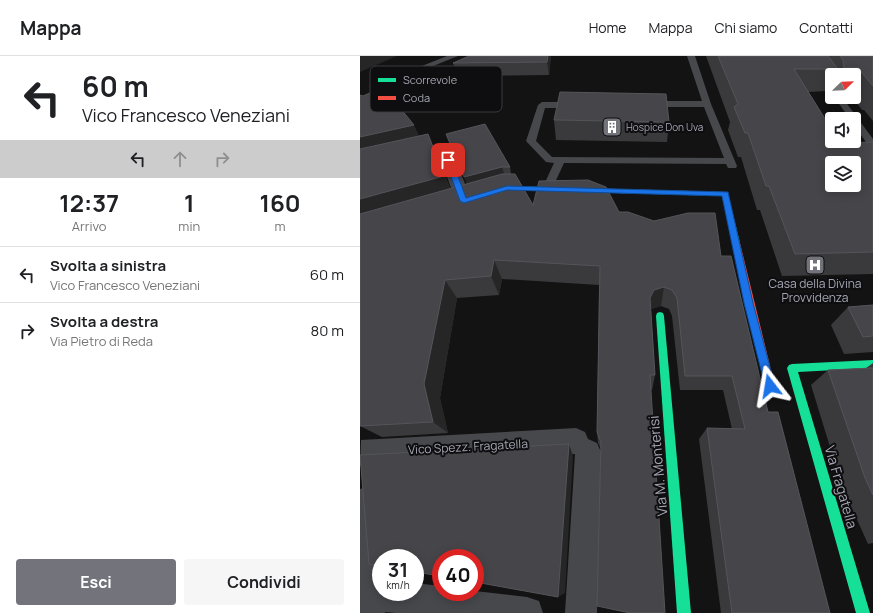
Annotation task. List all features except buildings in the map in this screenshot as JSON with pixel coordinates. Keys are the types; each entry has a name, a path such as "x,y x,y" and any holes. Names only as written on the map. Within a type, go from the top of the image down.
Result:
{"street":[{"path":"360,167 443,146 464,201"},
{"path":"485,195 507,188 725,194 749,303 770,386"},
{"name":"Via M. Monterisi","path":"660,316 684,613"},
{"name":"Via Fragatella","path":"863,613 792,368 873,364"},
{"name":"Vico Spezz. Fragatella","path":"361,448 582,446 581,613"},
{"path":"361,448 370,603 527,613"}],"lane":[{"path":"428,66 454,56"},
{"path":"589,105 542,105 530,141 549,160 731,164 706,104 691,56"},
{"path":"636,104 706,104"},
{"path":"861,129 873,146"},
{"path":"547,189 560,160"}],"traffic: fast":[{"path":"495,192 507,188 725,194 736,243"},
{"path":"660,316 684,613"},
{"path":"863,613 792,368 873,364"}],"traffic: jam":[{"path":"736,243 770,386"}],"place":[{"name":"Hospice Don Uva","path":"612,127"},
{"name":"Casa della Divina Provvidenza","path":"815,265"}],"route":[{"path":"448,160 464,201 507,188 725,194 749,303 770,386"}]}
